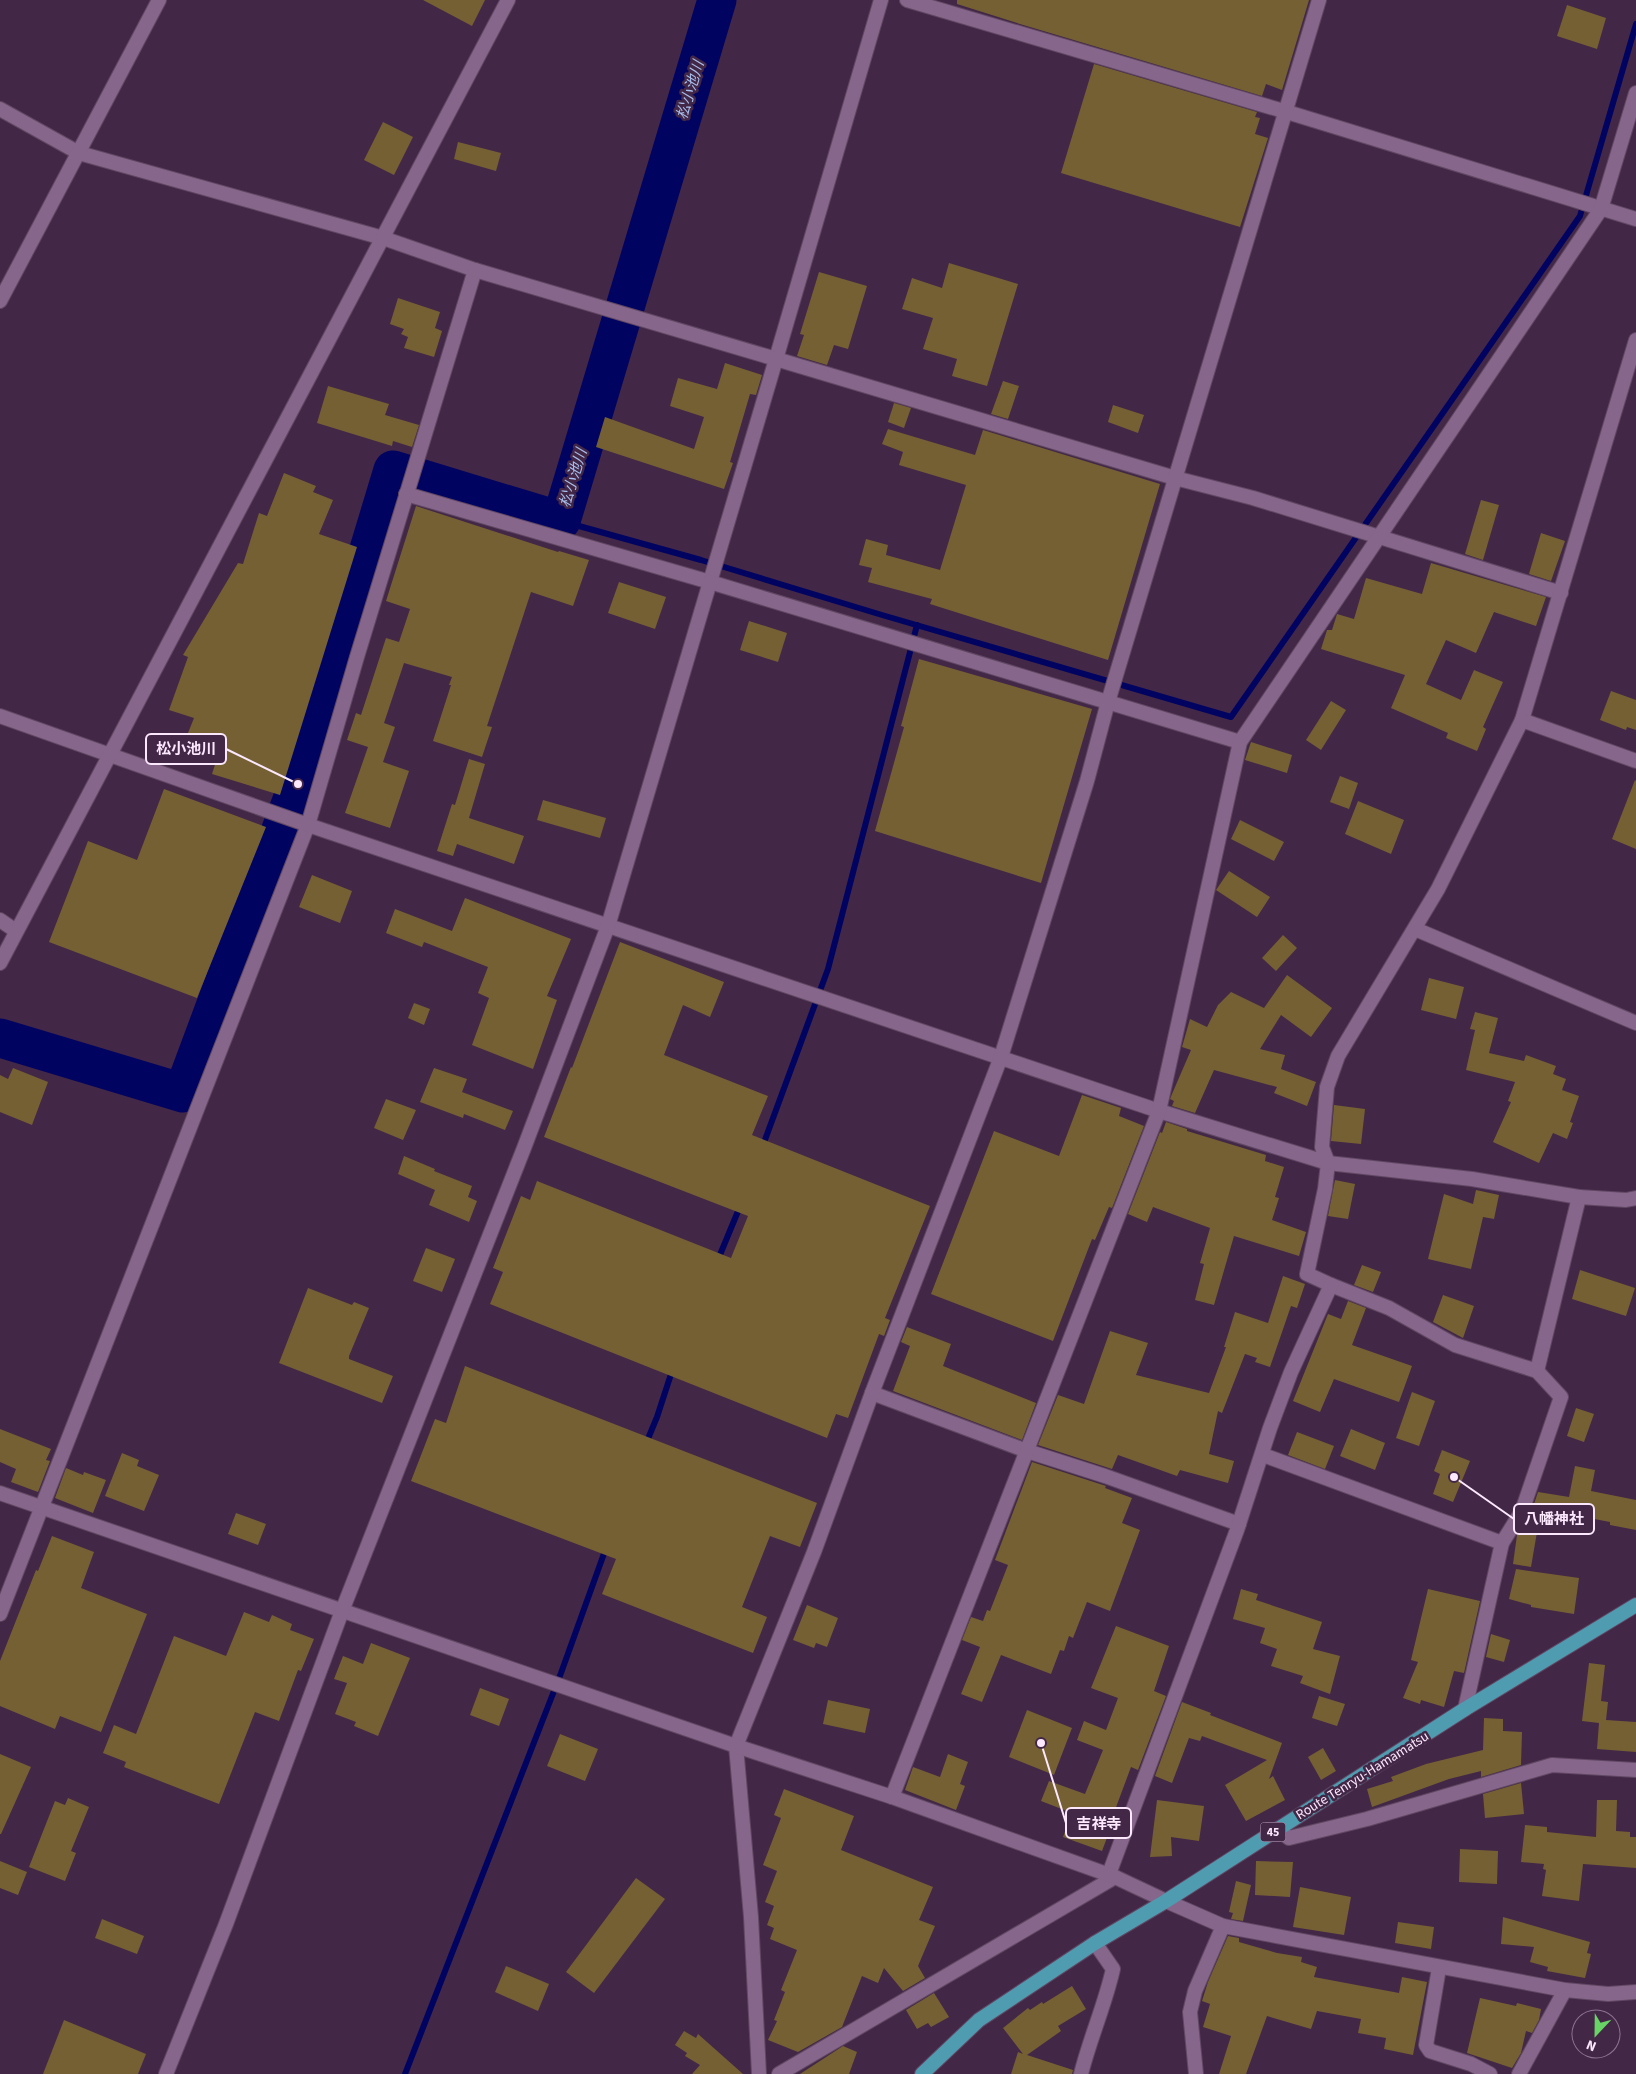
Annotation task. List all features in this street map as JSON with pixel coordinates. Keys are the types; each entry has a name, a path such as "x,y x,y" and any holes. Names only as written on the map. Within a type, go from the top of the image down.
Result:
{"main road":[{"name":"Route Tenryu-Hamamatsu","path":"922,2074 980,2020 1095,1943 1465,1710 1636,1605"}],"street":[{"path":"0,301 159,0"},
{"path":"0,963 508,0"},
{"path":"166,2074 226,1924 342,1611 524,1148 608,926 882,0"},
{"path":"907,0 1286,112 1636,219"},
{"path":"759,2074 751,1916 736,1746 814,1552 872,1393 1002,1057 1087,781 1109,699 1319,0"},
{"path":"892,1797 1159,1111 1240,742 1599,208 1636,93"},
{"path":"0,109 79,153 383,238 475,270 1176,478 1253,498 1561,593"},
{"path":"0,1614 43,1508 304,824 475,270"},
{"path":"1465,1710 1502,1543 1522,1511 1561,1397 1537,1371 1455,1345 1389,1308 1307,1274 1325,1189 1328,1163 1322,1147 1327,1087 1331,1071 1338,1056 1442,881 1522,720 1636,340"},
{"path":"407,494 898,639 1109,699 1240,742"},
{"path":"0,716 110,753 304,824 804,990 1159,1111 1328,1163 1472,1179 1579,1197 1626,1200 1636,1198"},
{"path":"1522,720 1636,761"},
{"path":"0,920 16,931"},
{"path":"1415,929 1636,1023"},
{"path":"1537,1371 1579,1197"},
{"path":"779,2074 1112,1876 1239,1524 1270,1428 1291,1372 1331,1285"},
{"path":"872,1393 1027,1451 1239,1524"},
{"path":"1262,1455 1502,1543"},
{"path":"0,1493 565,1688 892,1797 1112,1876 1223,1926 1565,1990 1608,1994 1636,1992"},
{"path":"1278,1829 1290,1838 1367,1819 1552,1765 1636,1770"},
{"path":"1196,2074 1190,2012 1195,1991 1223,1926"},
{"path":"1080,2074 1088,2043 1106,1999 1113,1969 1095,1943"},
{"path":"1440,1968 1426,2046 1430,2051 1471,2064 1490,2074"},
{"path":"1519,2074 1565,1990"}],"building":[{"path":"423,0 485,0 472,26"},
{"path":"957,0 1309,0 1282,90 1266,84 1262,96 1020,24 957,4"},
{"path":"1567,5 1606,18 1597,49 1557,36"},
{"path":"1094,64 1257,112 1255,117 1260,118 1255,134 1268,138 1240,227 1061,173"},
{"path":"383,122 413,137 394,175 364,160"},
{"path":"458,142 501,153 496,171 454,159"},
{"path":"949,263 1018,284 987,386 952,376 957,359 923,349 933,318 902,309 912,278 942,288"},
{"path":"819,272 867,286 848,349 834,345 827,365 797,356 804,335 800,334"},
{"path":"398,298 440,312 435,328 442,331 434,357 404,348 408,337 401,334 404,329 390,324"},
{"path":"725,363 762,375 756,395 750,394 730,462 733,463 724,489 596,447 605,417 694,449 704,417 670,406 678,378 717,389"},
{"path":"1003,381 1019,386 1008,419 991,414"},
{"path":"328,386 389,404 385,415 419,425 412,447 393,441 392,446 317,423"},
{"path":"894,403 911,408 904,428 888,422"},
{"path":"1113,405 1144,415 1138,433 1108,422"},
{"path":"888,429 975,455 983,430 1160,484 1108,660 930,604 932,599 868,582 872,568 859,565 866,539 888,545 886,555 940,570 966,485 899,465 903,452 882,444"},
{"path":"284,473 316,486 313,492 333,500 319,534 357,547 280,795 212,774 221,746 188,733 194,718 169,710 188,657 183,655 238,563 243,564 259,513 267,516"},
{"path":"1481,500 1499,505 1483,560 1465,554"},
{"path":"416,506 558,552 589,560 573,606 531,592 487,726 492,727 482,757 433,741 452,677 404,663 384,723 395,727 383,762 409,771 390,828 345,813 368,747 347,740 356,713 361,715 386,638 399,642 410,609 386,601"},
{"path":"1541,533 1565,541 1551,581 1529,574"},
{"path":"1431,563 1546,597 1536,626 1494,612 1476,653 1446,640 1426,684 1461,700 1474,670 1503,682 1483,727 1486,729 1477,751 1446,738 1448,733 1391,708 1405,675 1321,649 1327,630 1332,630 1337,614 1354,619 1366,578 1422,594"},
{"path":"619,582 666,597 655,629 608,613"},
{"path":"749,621 787,633 778,662 740,650"},
{"path":"919,659 1092,709 1041,883 875,831 904,727 901,726"},
{"path":"1611,691 1636,700 1636,730 1627,727 1626,730 1600,720"},
{"path":"1331,701 1346,710 1321,750 1306,740"},
{"path":"1251,742 1292,755 1287,773 1245,760"},
{"path":"469,759 485,764 469,818 524,836 514,864 457,844 453,856 437,851 452,804 455,805"},
{"path":"1340,776 1358,783 1349,809 1330,802"},
{"path":"1636,781 1636,849 1612,839"},
{"path":"164,789 266,827 197,998 49,942 88,841 137,860"},
{"path":"543,800 606,818 600,838 537,820"},
{"path":"1358,801 1404,820 1391,854 1345,834"},
{"path":"1240,820 1284,842 1274,861 1231,839"},
{"path":"1229,871 1270,897 1257,917 1216,890"},
{"path":"312,875 352,891 340,923 299,907"},
{"path":"465,898 571,939 547,996 557,1000 533,1069 472,1045 489,998 478,993 488,967 424,942 422,947 386,933 395,909 452,931"},
{"path":"1283,935 1297,948 1276,971 1262,958"},
{"path":"620,942 724,982 710,1017 683,1005 664,1055 768,1096 752,1135 930,1206 885,1318 890,1320 884,1336 879,1334 848,1418 836,1414 827,1438 490,1304 503,1272 493,1268 521,1196 530,1200 537,1181 731,1258 748,1216 544,1137"},
{"path":"1287,975 1332,1008 1311,1037 1281,1015 1260,1049 1285,1055 1281,1069 1316,1082 1307,1106 1274,1093 1277,1087 1214,1070 1195,1113 1172,1106 1174,1101 1170,1099 1191,1050 1182,1047 1190,1019 1207,1027 1218,1005 1231,992 1264,1008"},
{"path":"1429,978 1464,987 1456,1019 1421,1010"},
{"path":"414,1003 430,1009 424,1025 408,1018"},
{"path":"1475,1012 1498,1018 1489,1053 1524,1061 1526,1055 1556,1066 1553,1074 1566,1079 1562,1090 1579,1096 1570,1122 1573,1123 1567,1139 1553,1133 1539,1163 1493,1142 1511,1102 1508,1101 1515,1082 1466,1070 1475,1030 1470,1029"},
{"path":"13,1068 48,1082 32,1125 0,1112 0,1075 8,1079"},
{"path":"434,1068 467,1079 462,1092 513,1111 505,1130 464,1114 463,1118 420,1102"},
{"path":"1082,1095 1121,1108 1119,1116 1144,1126 1112,1208 1109,1207 1095,1240 1092,1239 1053,1341 931,1294 994,1131 1059,1156"},
{"path":"386,1099 416,1110 403,1140 374,1128"},
{"path":"1334,1105 1365,1109 1361,1144 1331,1141"},
{"path":"1166,1122 1187,1129 1187,1131 1266,1155 1265,1161 1284,1167 1275,1197 1279,1198 1272,1220 1306,1232 1299,1256 1234,1236 1214,1305 1195,1300 1204,1264 1200,1263 1210,1228 1153,1207 1147,1222 1128,1214 1160,1132 1162,1133"},
{"path":"404,1156 435,1169 434,1171 472,1186 468,1197 477,1201 469,1222 429,1205 435,1190 398,1174"},
{"path":"1335,1180 1355,1184 1348,1219 1328,1216"},
{"path":"1476,1190 1499,1195 1494,1219 1483,1217 1471,1269 1428,1259 1444,1194 1473,1204"},
{"path":"426,1248 455,1259 442,1292 413,1281"},
{"path":"1362,1265 1381,1272 1373,1292 1354,1285"},
{"path":"1580,1270 1635,1288 1626,1316 1572,1299"},
{"path":"1283,1276 1305,1284 1297,1308 1291,1306 1270,1367 1255,1362 1257,1358 1245,1354 1222,1413 1218,1411 1209,1454 1234,1461 1228,1483 1180,1470 1177,1476 1118,1455 1112,1469 1038,1445 1058,1395 1084,1404 1110,1331 1148,1343 1136,1375 1209,1393 1226,1347 1224,1347 1235,1312 1268,1323"},
{"path":"308,1288 352,1305 354,1302 369,1308 349,1359 393,1376 382,1403 279,1363"},
{"path":"1443,1295 1474,1306 1463,1338 1433,1322"},
{"path":"1348,1301 1366,1308 1352,1345 1412,1366 1399,1402 1334,1379 1320,1412 1293,1401 1328,1314 1341,1319"},
{"path":"907,1327 951,1344 943,1366 1036,1403 1022,1440 893,1391 910,1346 901,1342"},
{"path":"465,1366 817,1503 800,1547 770,1536 742,1607 767,1617 753,1653 602,1594 616,1559 411,1481 435,1419 446,1423"},
{"path":"1412,1392 1435,1401 1419,1446 1396,1438"},
{"path":"1576,1408 1594,1414 1584,1442 1567,1436"},
{"path":"0,1429 51,1449 46,1460 50,1461 38,1492 11,1482 16,1469 0,1462"},
{"path":"1351,1429 1385,1443 1375,1470 1340,1456"},
{"path":"1297,1432 1334,1446 1325,1469 1288,1455"},
{"path":"1442,1450 1470,1461 1453,1502 1433,1494 1440,1474 1434,1471"},
{"path":"122,1453 139,1460 137,1466 159,1475 144,1511 105,1496"},
{"path":"1032,1462 1106,1486 1105,1488 1132,1498 1122,1523 1140,1530 1110,1611 1087,1602 1073,1638 1069,1636 1064,1651 1060,1650 1051,1674 1001,1655 982,1702 961,1694 980,1647 962,1640 971,1617 983,1621 987,1610 990,1611 1008,1565 995,1560"},
{"path":"1575,1466 1595,1470 1591,1491 1636,1500 1636,1530 1610,1525 1610,1522 1563,1513 1563,1515 1539,1511 1539,1508 1533,1507 1538,1492 1569,1497"},
{"path":"66,1468 83,1475 84,1472 106,1480 93,1513 55,1498"},
{"path":"236,1513 266,1524 258,1545 228,1534"},
{"path":"1521,1529 1537,1532 1531,1567 1513,1564 1517,1535"},
{"path":"52,1536 94,1552 81,1588 147,1614 101,1732 60,1716 55,1729 0,1706 0,1661 36,1570 38,1571"},
{"path":"1516,1569 1579,1578 1574,1614 1531,1607 1531,1605 1509,1599"},
{"path":"1241,1589 1258,1594 1256,1600 1322,1622 1313,1649 1340,1656 1330,1694 1300,1683 1303,1676 1271,1666 1277,1649 1260,1643 1265,1628 1233,1619"},
{"path":"1428,1589 1480,1601 1464,1673 1454,1671 1444,1707 1421,1700 1420,1704 1403,1698 1418,1662 1411,1660"},
{"path":"807,1605 838,1618 827,1647 816,1643 814,1648 793,1640"},
{"path":"244,1612 269,1622 272,1615 292,1624 290,1630 314,1639 301,1671 298,1670 279,1721 255,1712 219,1804 124,1767 126,1762 103,1753 114,1725 136,1734 174,1636 226,1656"},
{"path":"1116,1626 1169,1646 1154,1691 1166,1696 1138,1770 1131,1767 1102,1851 1063,1837 1072,1813 1041,1801 1049,1781 1085,1794 1103,1750 1077,1740 1084,1721 1106,1730 1118,1698 1091,1688"},
{"path":"1491,1634 1510,1640 1504,1662 1486,1657"},
{"path":"371,1643 410,1658 378,1736 354,1726 356,1722 335,1714 347,1683 334,1679 343,1656 363,1664"},
{"path":"1589,1663 1605,1665 1601,1701 1608,1702 1606,1720 1636,1722 1636,1752 1597,1749 1599,1723 1582,1721"},
{"path":"480,1688 509,1699 499,1726 470,1715"},
{"path":"1319,1696 1345,1704 1337,1726 1312,1718"},
{"path":"828,1700 870,1709 865,1733 823,1724"},
{"path":"1182,1702 1282,1743 1269,1779 1273,1776 1285,1800 1246,1821 1225,1785 1267,1760 1202,1736 1200,1741 1189,1738 1172,1783 1155,1776"},
{"path":"1027,1710 1072,1728 1054,1775 1009,1757"},
{"path":"1484,1718 1503,1719 1503,1731 1522,1732 1521,1765 1481,1777 1481,1771 1449,1779 1372,1807 1367,1789 1393,1781 1391,1777 1426,1764 1483,1750"},
{"path":"560,1734 598,1749 585,1781 547,1766"},
{"path":"1323,1748 1336,1771 1321,1780 1308,1757"},
{"path":"0,1754 31,1767 1,1834 0,1834"},
{"path":"948,1754 968,1762 960,1784 965,1786 956,1810 905,1790 913,1767 940,1777"},
{"path":"1521,1783 1524,1814 1485,1818 1483,1794"},
{"path":"784,1789 854,1816 841,1850 933,1887 919,1920 935,1926 918,1966 925,1978 903,1991 884,1968 878,1983 862,1976 842,2027 798,2052 768,2040 777,2021 774,2020 785,1992 781,1990 797,1950 770,1939 774,1928 767,1925 774,1906 765,1902 777,1871 763,1865 781,1818 774,1815"},
{"path":"68,1798 89,1807 71,1851 76,1853 65,1881 29,1867 55,1801 65,1805"},
{"path":"1157,1800 1204,1806 1199,1841 1171,1837 1172,1856 1150,1857"},
{"path":"1597,1800 1617,1800 1616,1831 1630,1832 1630,1837 1636,1837 1636,1868 1583,1864 1579,1901 1542,1896 1546,1870 1543,1869 1544,1864 1521,1862 1525,1825 1547,1827 1547,1832 1596,1837"},
{"path":"1460,1849 1498,1851 1497,1884 1459,1882"},
{"path":"0,1861 27,1872 18,1895 0,1888"},
{"path":"1256,1861 1293,1862 1290,1897 1255,1895"},
{"path":"636,1878 665,1899 594,1993 566,1972"},
{"path":"1236,1881 1251,1885 1243,1921 1231,1919 1233,1913 1229,1912"},
{"path":"1300,1887 1351,1897 1344,1935 1293,1927"},
{"path":"1503,1917 1590,1942 1587,1953 1591,1954 1585,1978 1547,1971 1548,1967 1530,1962 1534,1947 1501,1944"},
{"path":"102,1919 144,1936 137,1954 95,1938"},
{"path":"1398,1922 1434,1927 1431,1949 1395,1943"},
{"path":"1228,1936 1239,1938 1239,1942 1277,1953 1302,1957 1301,1962 1317,1967 1314,1977 1399,1993 1402,1977 1427,1982 1413,2055 1384,2049 1386,2038 1358,2033 1361,2019 1317,2011 1311,2029 1267,2016 1246,2074 1219,2074 1231,2036 1203,2027 1210,2004 1202,2001"},
{"path":"506,1966 549,1984 538,2011 495,1992"},
{"path":"1072,1986 1086,2009 1058,2026 1061,2031 1027,2055 1073,2070 1072,2074 1011,2074 1018,2052 1023,2054 1003,2028 1028,2008 1030,2010 1042,2002 1043,2004"},
{"path":"934,1993 949,2017 931,2027 928,2023 917,2029 906,2010"},
{"path":"1480,1998 1516,2006 1517,2003 1541,2009 1539,2020 1532,2033 1526,2031 1521,2053 1512,2068 1467,2053"},
{"path":"64,2020 146,2054 138,2074 43,2074"},
{"path":"684,2031 696,2038 698,2034 743,2074 692,2074 700,2065 685,2056 687,2053 675,2045"},
{"path":"843,2046 857,2052 849,2074 800,2074"}],"waterway":[{"name":"松小池川","path":"0,1038 183,1093 298,784 393,470 561,521 717,0"},
{"path":"561,521 701,560 1231,717 1580,216 1636,24"},
{"path":"762,1148 828,969 917,625"},
{"path":"717,1262 741,1204"},
{"path":"645,1446 673,1368"},
{"path":"405,2074 561,1673 606,1548"}],"place":[{"name":"松小池川","path":"298,784"},
{"name":"八幡神社","path":"1454,1477"},
{"name":"吉祥寺","path":"1041,1743"}]}
